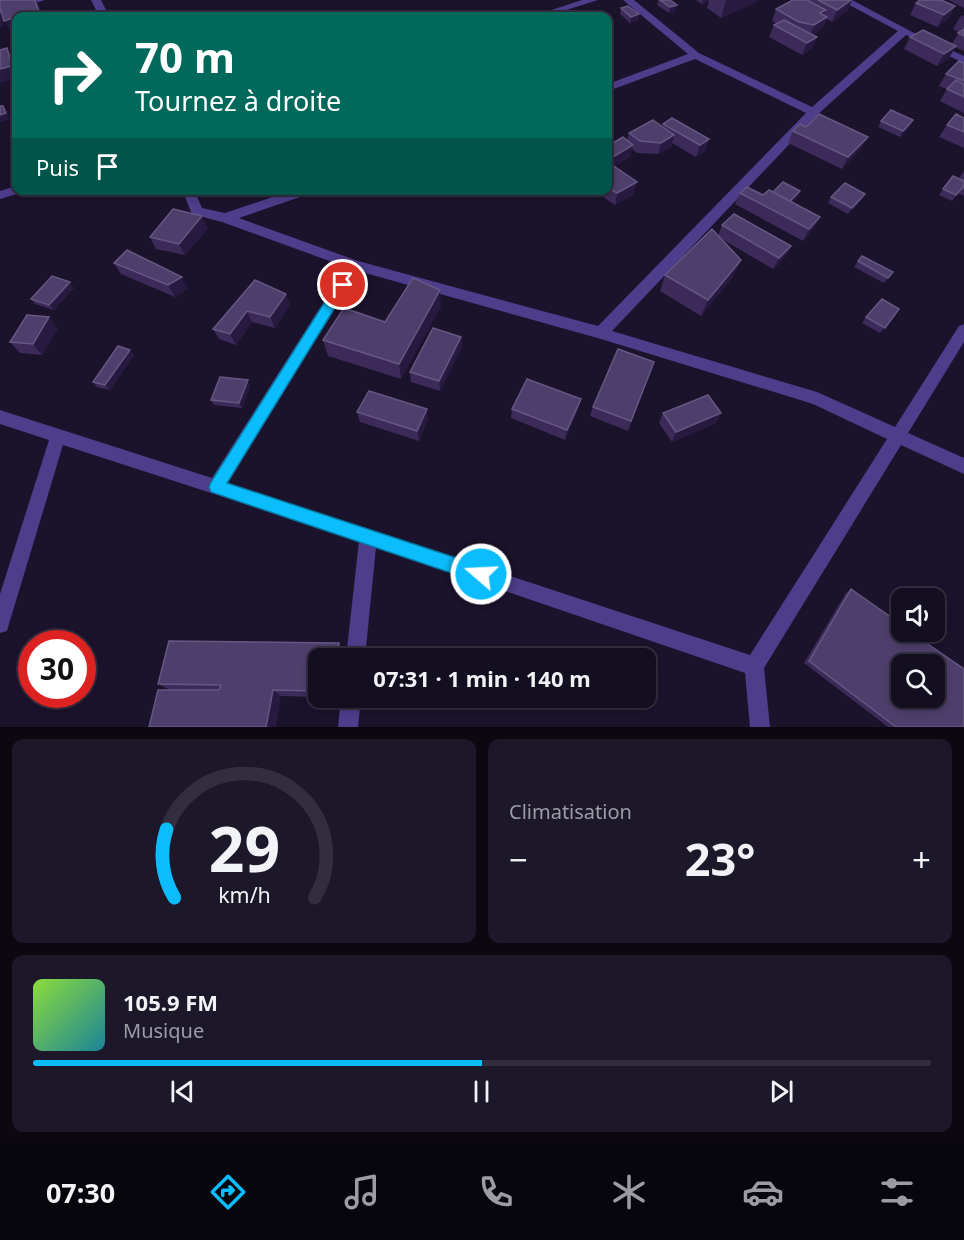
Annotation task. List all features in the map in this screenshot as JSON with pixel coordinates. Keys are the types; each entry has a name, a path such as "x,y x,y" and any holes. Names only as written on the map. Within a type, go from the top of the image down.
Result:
{"street":[{"path":"0,11 40,0"},
{"path":"552,12 593,0"},
{"path":"628,0 695,55 813,112"},
{"path":"845,0 964,60"},
{"path":"601,333 813,112 905,31"},
{"path":"612,86 695,55"},
{"path":"191,195 197,211 225,218 355,265 601,333 817,399 964,466"},
{"path":"225,218 293,195"},
{"path":"216,487 355,265"},
{"path":"760,727 754,666 964,330"},
{"path":"0,417 368,536 754,666"},
{"path":"0,624 58,436"},
{"path":"356,648 368,536"},
{"path":"348,727 350,708"}],"building":[{"path":"0,0 35,0 39,12 12,12 12,18 4,21"},
{"path":"660,0 670,0 677,5 670,7"},
{"path":"793,0 807,0 826,10 820,13 827,17 814,25 799,22 776,9"},
{"path":"818,0 851,0 837,10"},
{"path":"920,0 941,0 955,6 944,15 916,3"},
{"path":"628,6 639,14 631,17 621,8"},
{"path":"784,20 817,37 807,43 774,25"},
{"path":"923,30 956,46 944,54 910,37"},
{"path":"7,48 12,66 0,69 0,50"},
{"path":"959,61 964,63 964,81 946,74"},
{"path":"956,80 964,84 964,97 947,89"},
{"path":"0,106 3,106 6,113 0,115"},
{"path":"891,110 913,120 903,131 881,121"},
{"path":"819,114 868,137 848,157 793,131 800,124 806,127"},
{"path":"956,114 964,118 964,132 947,125"},
{"path":"672,118 709,139 700,145 663,124"},
{"path":"653,120 674,135 661,143 640,141 629,133"},
{"path":"623,137 633,145 612,158 612,144"},
{"path":"612,165 637,182 617,193 612,190"},
{"path":"953,176 964,181 964,188 956,195 943,189"},
{"path":"783,182 800,191 790,201 773,192"},
{"path":"845,183 865,194 852,208 831,197"},
{"path":"747,187 763,195 769,190 820,217 809,229 740,193"},
{"path":"173,209 202,216 179,244 150,237"},
{"path":"734,214 791,246 779,258 722,225"},
{"path":"712,229 741,260 708,300 665,275"},
{"path":"127,250 182,277 168,285 114,263"},
{"path":"862,256 893,272 888,278 858,261"},
{"path":"52,276 70,282 49,305 31,299"},
{"path":"413,278 440,290 399,364 323,340 344,308 385,322"},
{"path":"255,280 286,294 270,317 247,311 230,334 213,329"},
{"path":"882,299 899,309 885,328 866,317"},
{"path":"27,315 49,317 33,344 10,342"},
{"path":"433,328 461,337 439,381 410,372"},
{"path":"118,346 130,350 105,385 93,382"},
{"path":"618,349 654,362 631,421 593,407"},
{"path":"220,377 248,380 239,403 211,400"},
{"path":"527,379 581,399 567,430 512,409"},
{"path":"369,391 427,409 417,431 357,412"},
{"path":"708,395 721,413 676,432 663,413"},
{"path":"851,589 891,617 891,642 925,642 942,654 891,654 891,708 945,708 945,656 964,669 964,727 896,727 809,661"},
{"path":"169,641 339,643 338,648 308,648 308,691 273,690 266,727 149,727 158,690 219,690 221,685 158,684"}],"route":[{"path":"343,285 216,487 481,574"}]}
